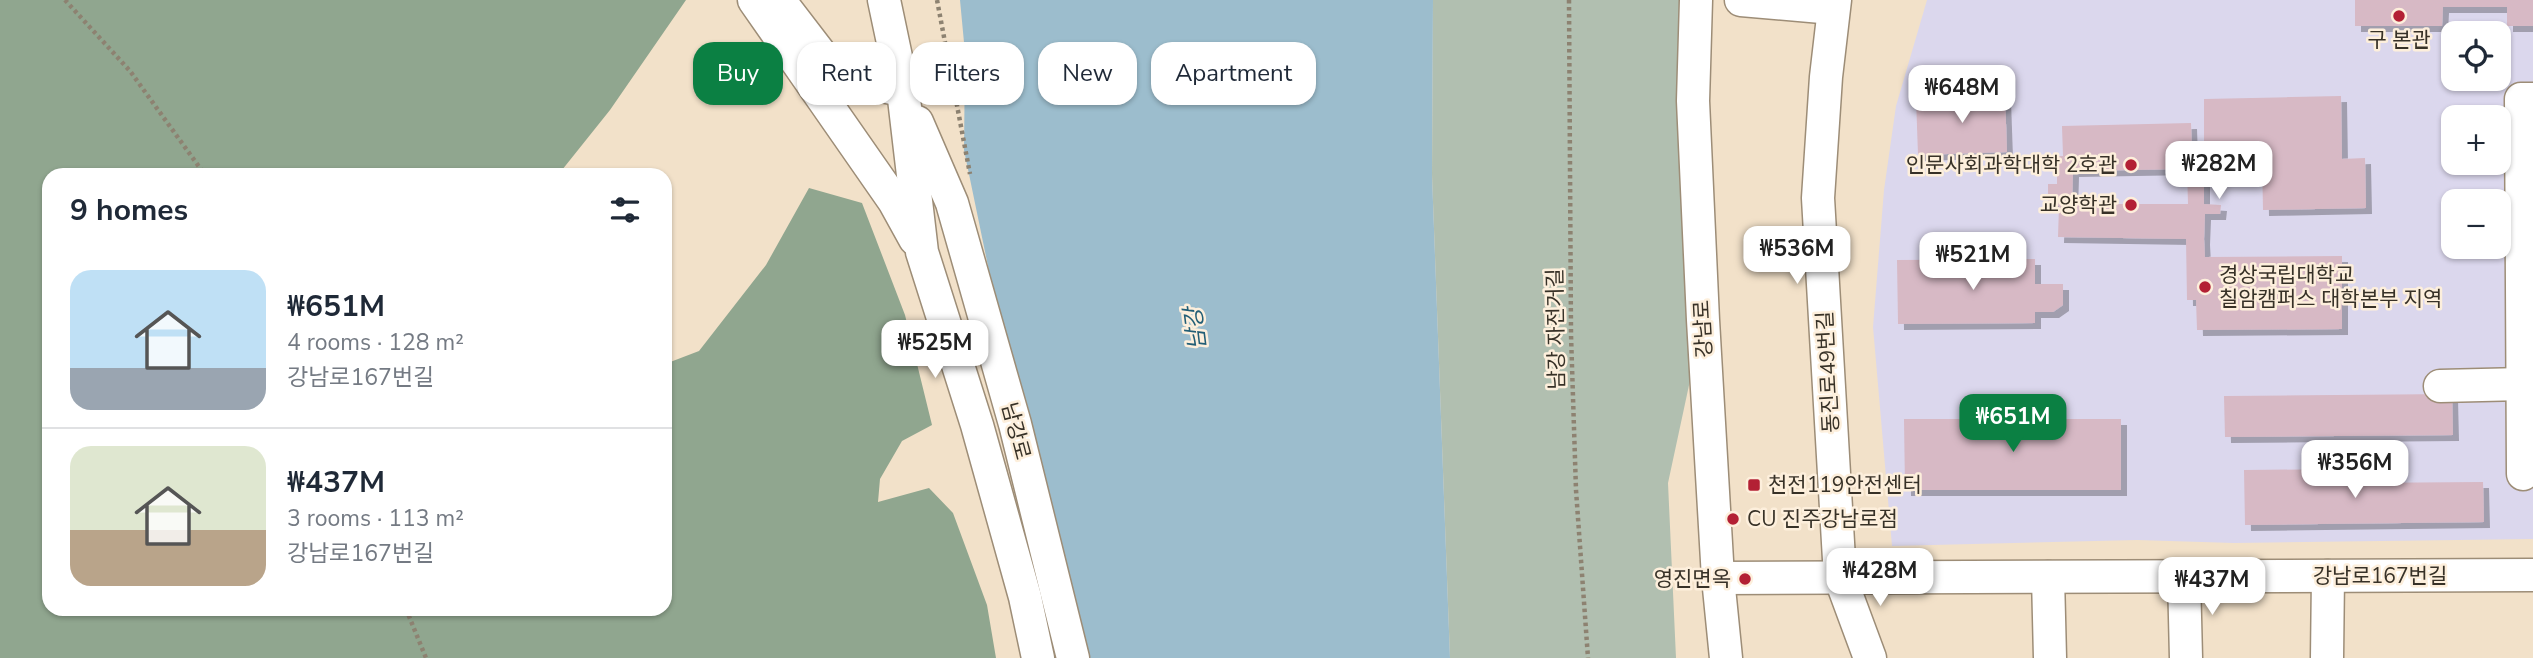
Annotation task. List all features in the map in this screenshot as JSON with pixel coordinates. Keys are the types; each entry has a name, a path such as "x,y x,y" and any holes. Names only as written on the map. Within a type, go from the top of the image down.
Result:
{"street":[{"path":"754,0 894,201 922,252"},
{"path":"779,0 825,60 864,83 903,90"},
{"name":"남강로","path":"884,0 903,90 922,252 976,425 1025,597 1038,658"},
{"name":"강남로","path":"1696,0 1693,101 1718,578 1726,658"},
{"path":"1741,0 1834,4"},
{"name":"동진로49번길","path":"1834,4 1818,198 1840,577 1870,658"},
{"name":"남강로","path":"903,90 953,203 1015,424 1073,658"},
{"path":"2523,474 2521,99 2533,99"},
{"path":"2440,386 2523,384"},
{"name":"강남로167번길","path":"1718,578 2533,575"},
{"path":"2184,576 2186,658"},
{"path":"2327,658 2328,576"},
{"path":"2048,577 2050,658"}],"path":[{"path":"65,0 130,71 200,168"},
{"name":"남강 자전거길","path":"1569,0 1571,335 1576,490 1588,658"},
{"path":"409,616 426,658"}],"shaded area":[{"name":"경상국립대학교 칠암캠퍼스 대학본부 지역","path":"1927,0 2533,0 2533,539 2234,543 2137,540 1892,546 1873,327 1884,190 1896,106"}],"green space":[{"path":"0,0 686,0 610,110 564,168 42,168 42,616 672,616 672,361 699,351 766,265 809,188 862,203 905,315 932,425 902,441 880,479 878,502 929,488 953,513 987,605 996,658 0,658"},
{"path":"1433,0 1683,0 1703,320 1668,483 1676,658 1450,658 1432,175"}],"water":[{"name":"남강","path":"960,0 1433,0 1432,175 1450,658 1069,658 964,150 964,105 1024,105 1024,42 964,42"}],"building":[{"name":"구 본관","path":"2355,0 2533,0 2533,26 2511,26 2511,21 2507,21 2507,7 2443,7 2441,26 2355,26"},
{"path":"2005,95 2007,152 1918,155 1916,98"},
{"path":"2341,96 2342,159 2365,158 2366,208 2263,210 2262,160 2204,162 2204,204 2221,205 2220,214 2205,214 2204,239 2205,257 2342,256 2342,329 2197,330 2196,300 2187,300 2186,239 2058,237 2059,206 2048,206 2048,184 2057,184 2057,156 2063,156 2062,126 2191,123 2192,152 2204,151 2204,99","holes":["2187,169 2188,204 2072,204 2073,171"]},
{"path":"2035,259 2035,284 2063,284 2063,305 2053,312 2035,312 2035,323 1898,324 1897,260"},
{"path":"2452,394 2453,435 2225,437 2224,396"},
{"path":"1904,419 2121,419 2121,490 1905,490"},
{"path":"2352,469 2352,483 2483,482 2484,522 2245,525 2244,470"}],"place":[{"name":"구 본관","path":"2399,16"},
{"name":"인문사회과학대학 2호관","path":"2131,165"},
{"name":"교양학관","path":"2131,205"},
{"name":"경상국립대학교 칠암캠퍼스 대학본부 지역","path":"2205,287"},
{"name":"천전119안전센터","path":"1754,485"},
{"name":"CU 진주강남로점","path":"1733,519"},
{"name":"영진면옥","path":"1745,579"}]}
